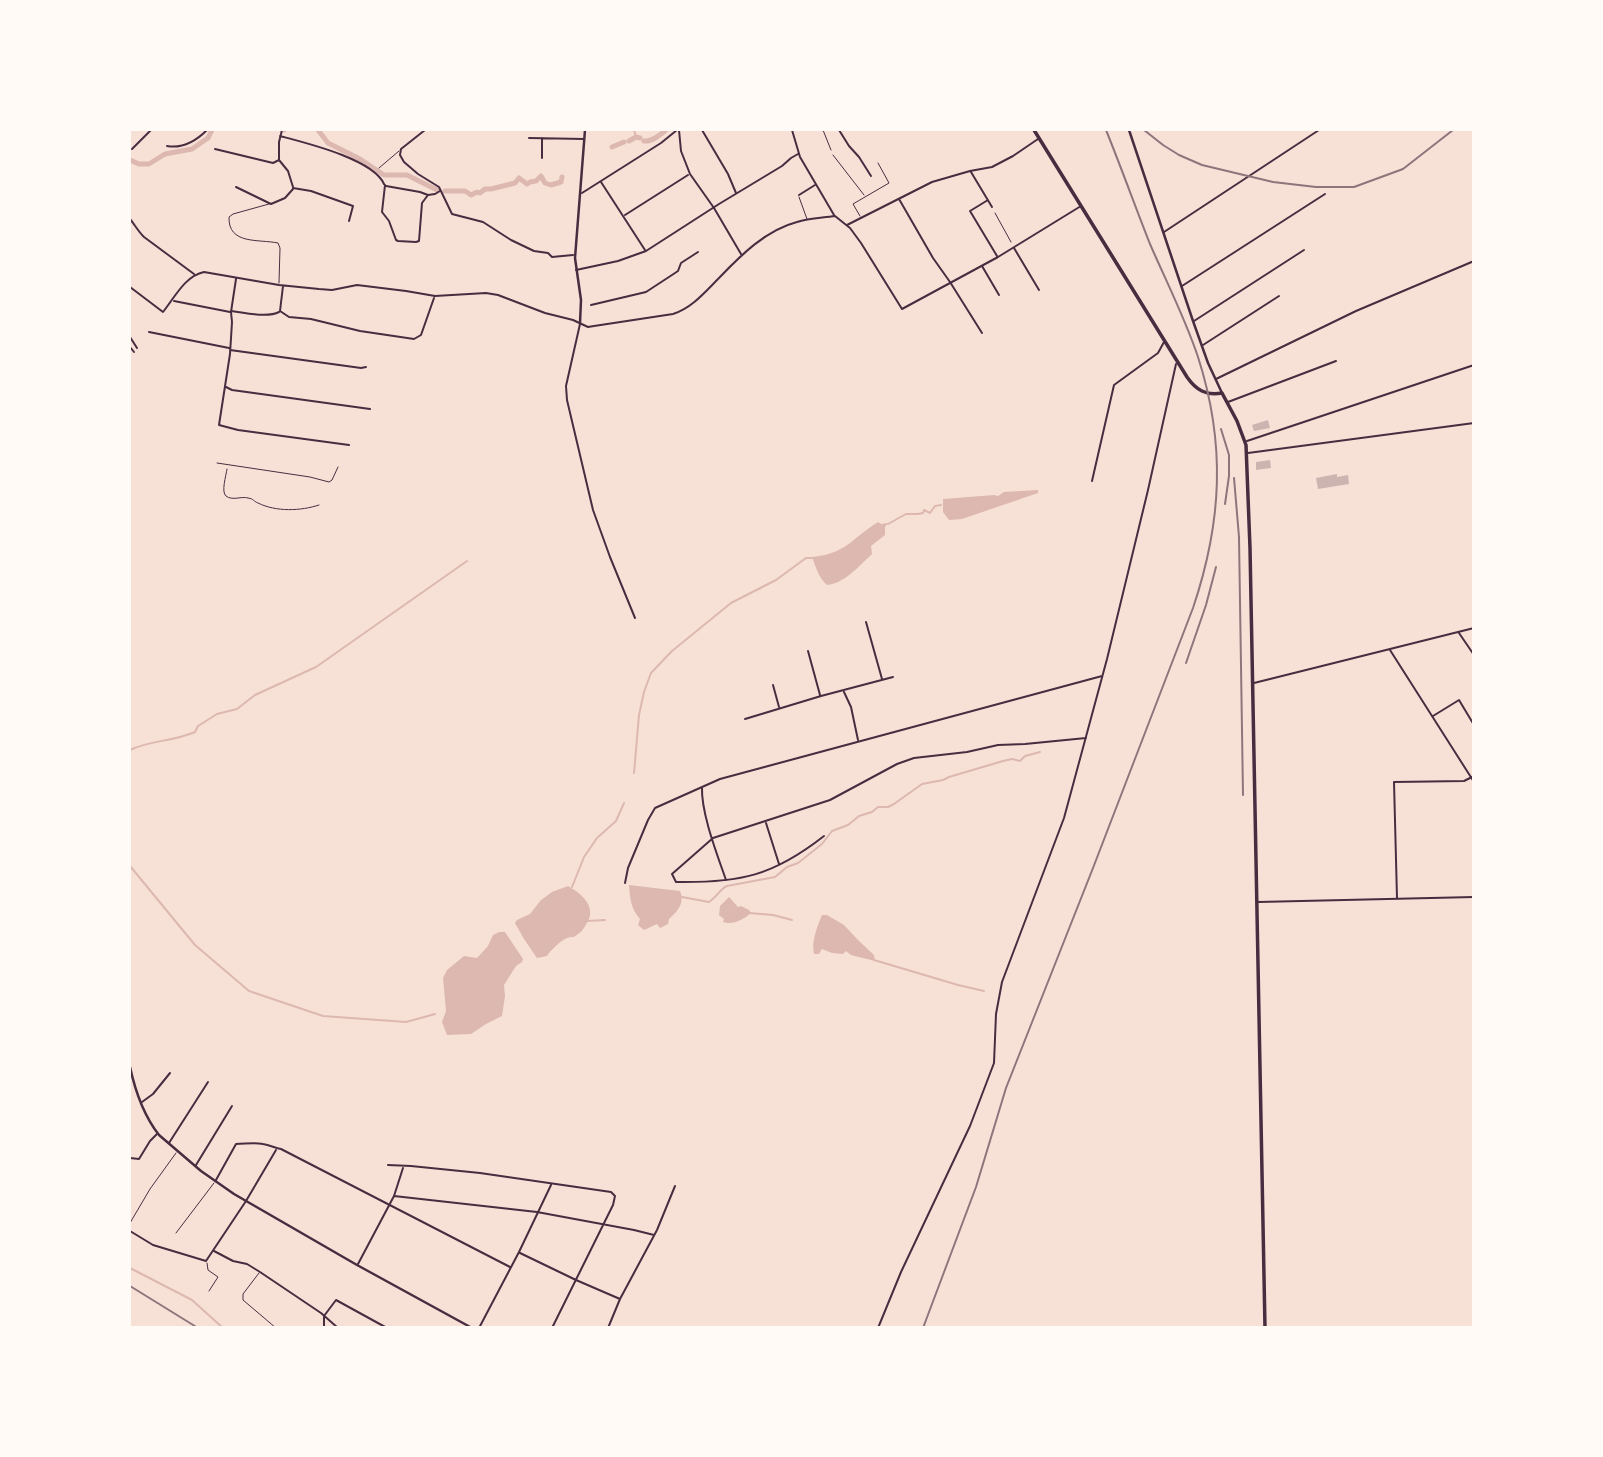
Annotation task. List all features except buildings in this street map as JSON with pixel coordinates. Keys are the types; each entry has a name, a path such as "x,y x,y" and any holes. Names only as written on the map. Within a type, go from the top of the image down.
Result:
{"main road":[{"path":"1034,130 1177,361 1197,389 1211,394 1222,393 1245,441 1265,1328"}],"street":[{"path":"132,149 151,130"},
{"path":"167,146 188,144 207,130"},
{"path":"282,130 279,160 288,171 293,188"},
{"path":"425,130 401,149 400,155 404,162 439,186 452,214 483,222 515,242 537,252 548,253 552,257 575,254"},
{"path":"585,130 575,254 581,300 580,323 566,386 567,400 593,510 635,618"},
{"path":"580,194 678,130 681,151 690,174 741,255"},
{"path":"702,130 737,193"},
{"path":"792,130 798,154 835,216 865,248 902,310 998,257 1082,206"},
{"path":"839,130 871,176"},
{"path":"1129,130 1193,321 1222,393"},
{"path":"1163,233 1319,130"},
{"path":"280,136 330,151 369,168 379,176 385,185 382,212 389,220 398,241 419,241 422,203 428,195"},
{"path":"529,138 585,139"},
{"path":"542,138 542,158"},
{"path":"846,226 932,183 992,167 1039,139"},
{"path":"215,149 272,163 279,160"},
{"path":"576,270 618,261 646,251 798,154"},
{"path":"970,171 992,207"},
{"path":"624,216 690,174"},
{"path":"601,181 646,251"},
{"path":"799,195 816,184"},
{"path":"385,185 428,195 441,191"},
{"path":"236,187 271,204 285,198 293,188"},
{"path":"293,188 311,191 353,206 349,220"},
{"path":"1181,286 1325,194"},
{"path":"898,198 982,333"},
{"path":"988,200 970,211 998,257"},
{"path":"130,288 163,312 194,275 204,272 279,285 332,290 358,285 435,296 478,293 498,295 588,327 679,312 696,301 741,255 768,235 808,219 835,216"},
{"path":"130,219 144,237 194,275"},
{"path":"1013,247 1039,290"},
{"path":"1193,321 1304,250"},
{"path":"591,305 646,292 678,271 681,263 698,252"},
{"path":"1215,379 1356,311 1474,261"},
{"path":"982,266 999,295"},
{"path":"237,278 219,425 349,445"},
{"path":"172,300 244,314 275,315 280,311 283,285"},
{"path":"280,311 289,317 414,339 421,335 435,296"},
{"path":"1202,345 1279,296"},
{"path":"149,332 230,349 366,367"},
{"path":"130,337 137,348"},
{"path":"1092,481 1114,385 1159,352 1165,341"},
{"path":"130,347 134,352"},
{"path":"1227,403 1336,360"},
{"path":"878,1328 906,1261 970,1126 994,1063 996,1014 1002,982 1064,818 1103,676 1177,361"},
{"path":"1245,441 1474,365"},
{"path":"225,386 232,390 370,409"},
{"path":"1247,453 1474,423"},
{"path":"866,622 882,680"},
{"path":"1252,683 1474,628"},
{"path":"1459,632 1474,655"},
{"path":"1390,649 1474,782"},
{"path":"808,651 821,696"},
{"path":"625,883 628,868 655,808 720,779 1103,676"},
{"path":"745,719 893,677"},
{"path":"773,685 779,708"},
{"path":"844,690 851,706 859,741"},
{"path":"1432,716 1459,700 1474,725"},
{"path":"824,836 779,866 755,876 726,881 676,882 672,874 713,838 830,800 897,764 915,758 967,752 998,745 1086,738"},
{"path":"1397,899 1394,782 1464,781 1472,777"},
{"path":"702,787 704,806 726,881"},
{"path":"766,821 779,866"},
{"path":"1257,902 1474,897"},
{"path":"130,1067 132,1080 153,1129 195,1166 246,1201 472,1328"},
{"path":"141,1102 153,1094 170,1073"},
{"path":"168,1143 208,1082"},
{"path":"195,1166 232,1106"},
{"path":"130,1158 139,1159 158,1134"},
{"path":"216,1181 236,1144 267,1144 510,1267"},
{"path":"130,1231 153,1245 206,1261 246,1201 276,1149"},
{"path":"388,1166 480,1172 611,1192 615,1196 613,1205 552,1328"},
{"path":"357,1265 394,1196 404,1167"},
{"path":"479,1328 551,1184"},
{"path":"608,1328 675,1186"},
{"path":"394,1196 537,1212 654,1235"},
{"path":"213,1251 260,1272 338,1328"},
{"path":"519,1252 621,1300"},
{"path":"324,1328 324,1316 335,1300 387,1328"}],"lane":[{"path":"379,168 401,149"},
{"path":"833,155 865,197"},
{"path":"861,218 853,204 889,183 878,163"},
{"path":"799,195 808,219"},
{"path":"271,204 233,214 229,220 233,231 241,237 278,243 279,285"},
{"path":"217,463 329,482 338,467"},
{"path":"130,1223 149,1189 178,1152"},
{"path":"176,1233 216,1181"},
{"path":"206,1261 208,1269 218,1276 209,1291"},
{"path":"260,1272 243,1294 243,1300 276,1328"}],"path":[{"path":"823,130 833,155"},
{"path":"992,207 1013,247"},
{"path":"226,465 224,492 229,498 247,497 268,506 290,509 319,505"}],"shaded area":[{"path":"1038,490 1038,493 962,519 949,520 943,512 943,499 998,496 1004,492"},
{"path":"878,522 888,523 885,535 871,546 872,554 846,578 827,585 812,557 841,549"},
{"path":"629,885 680,891 681,903 668,924 660,928 657,924 644,930 638,925 640,919 632,903"},
{"path":"568,886 578,892 589,905 588,921 580,933 562,941 547,956 537,958 515,923 530,914 541,900 552,892"},
{"path":"729,897 738,907 741,906 751,913 738,921 723,922 724,919 719,915 720,906"},
{"path":"822,915 844,925 874,955 875,961 851,955 846,951 843,954 822,949 819,954 814,954 816,929"},
{"path":"505,932 523,959 504,985 502,1016 471,1034 447,1035 442,1022 446,1011 443,978 447,970 464,956 477,958 488,946 493,935"}],"waterway":[{"path":"130,160 149,164 165,154 192,149 208,138 212,130"},
{"path":"318,130 328,143 384,175 407,175 437,190"},
{"path":"634,130 636,137"},
{"path":"644,141 653,139 666,130"},
{"path":"629,141 640,138"},
{"path":"612,147 624,142"},
{"path":"445,191 465,191 471,195 485,189 515,183 519,178 527,184 541,176 545,183 551,185 561,182 562,177"},
{"path":"888,524 906,514 923,513 924,510 930,513 935,506 941,505"},
{"path":"634,773 639,715 651,673 672,651 731,603 776,580 806,558 815,558"},
{"path":"130,750 195,732 198,726 217,714 237,709 255,695 316,667 467,561"},
{"path":"682,897 709,902 727,886 775,877 822,844 832,831 878,807 894,804 922,784 1003,761 1020,761 1025,756 1040,752"},
{"path":"572,887 584,857 597,838 616,821 624,803"},
{"path":"130,866 195,945 249,991 323,1016 406,1022 435,1014"},
{"path":"749,913 792,920"},
{"path":"586,921 605,920"},
{"path":"874,960 984,991"},
{"path":"130,1268 192,1300 223,1328"}],"railway":[{"path":"923,1328 976,1187 1006,1088 1193,608 1203,576 1215,514 1217,483 1213,421 1198,357 1106,130"},
{"path":"1144,130 1179,155 1202,165 1273,182 1316,187 1354,187 1403,169 1453,130"},
{"path":"1221,429 1229,455 1225,504"},
{"path":"1234,478 1239,537 1243,795"},
{"path":"1186,663 1216,567"},
{"path":"130,1286 198,1328"}]}
